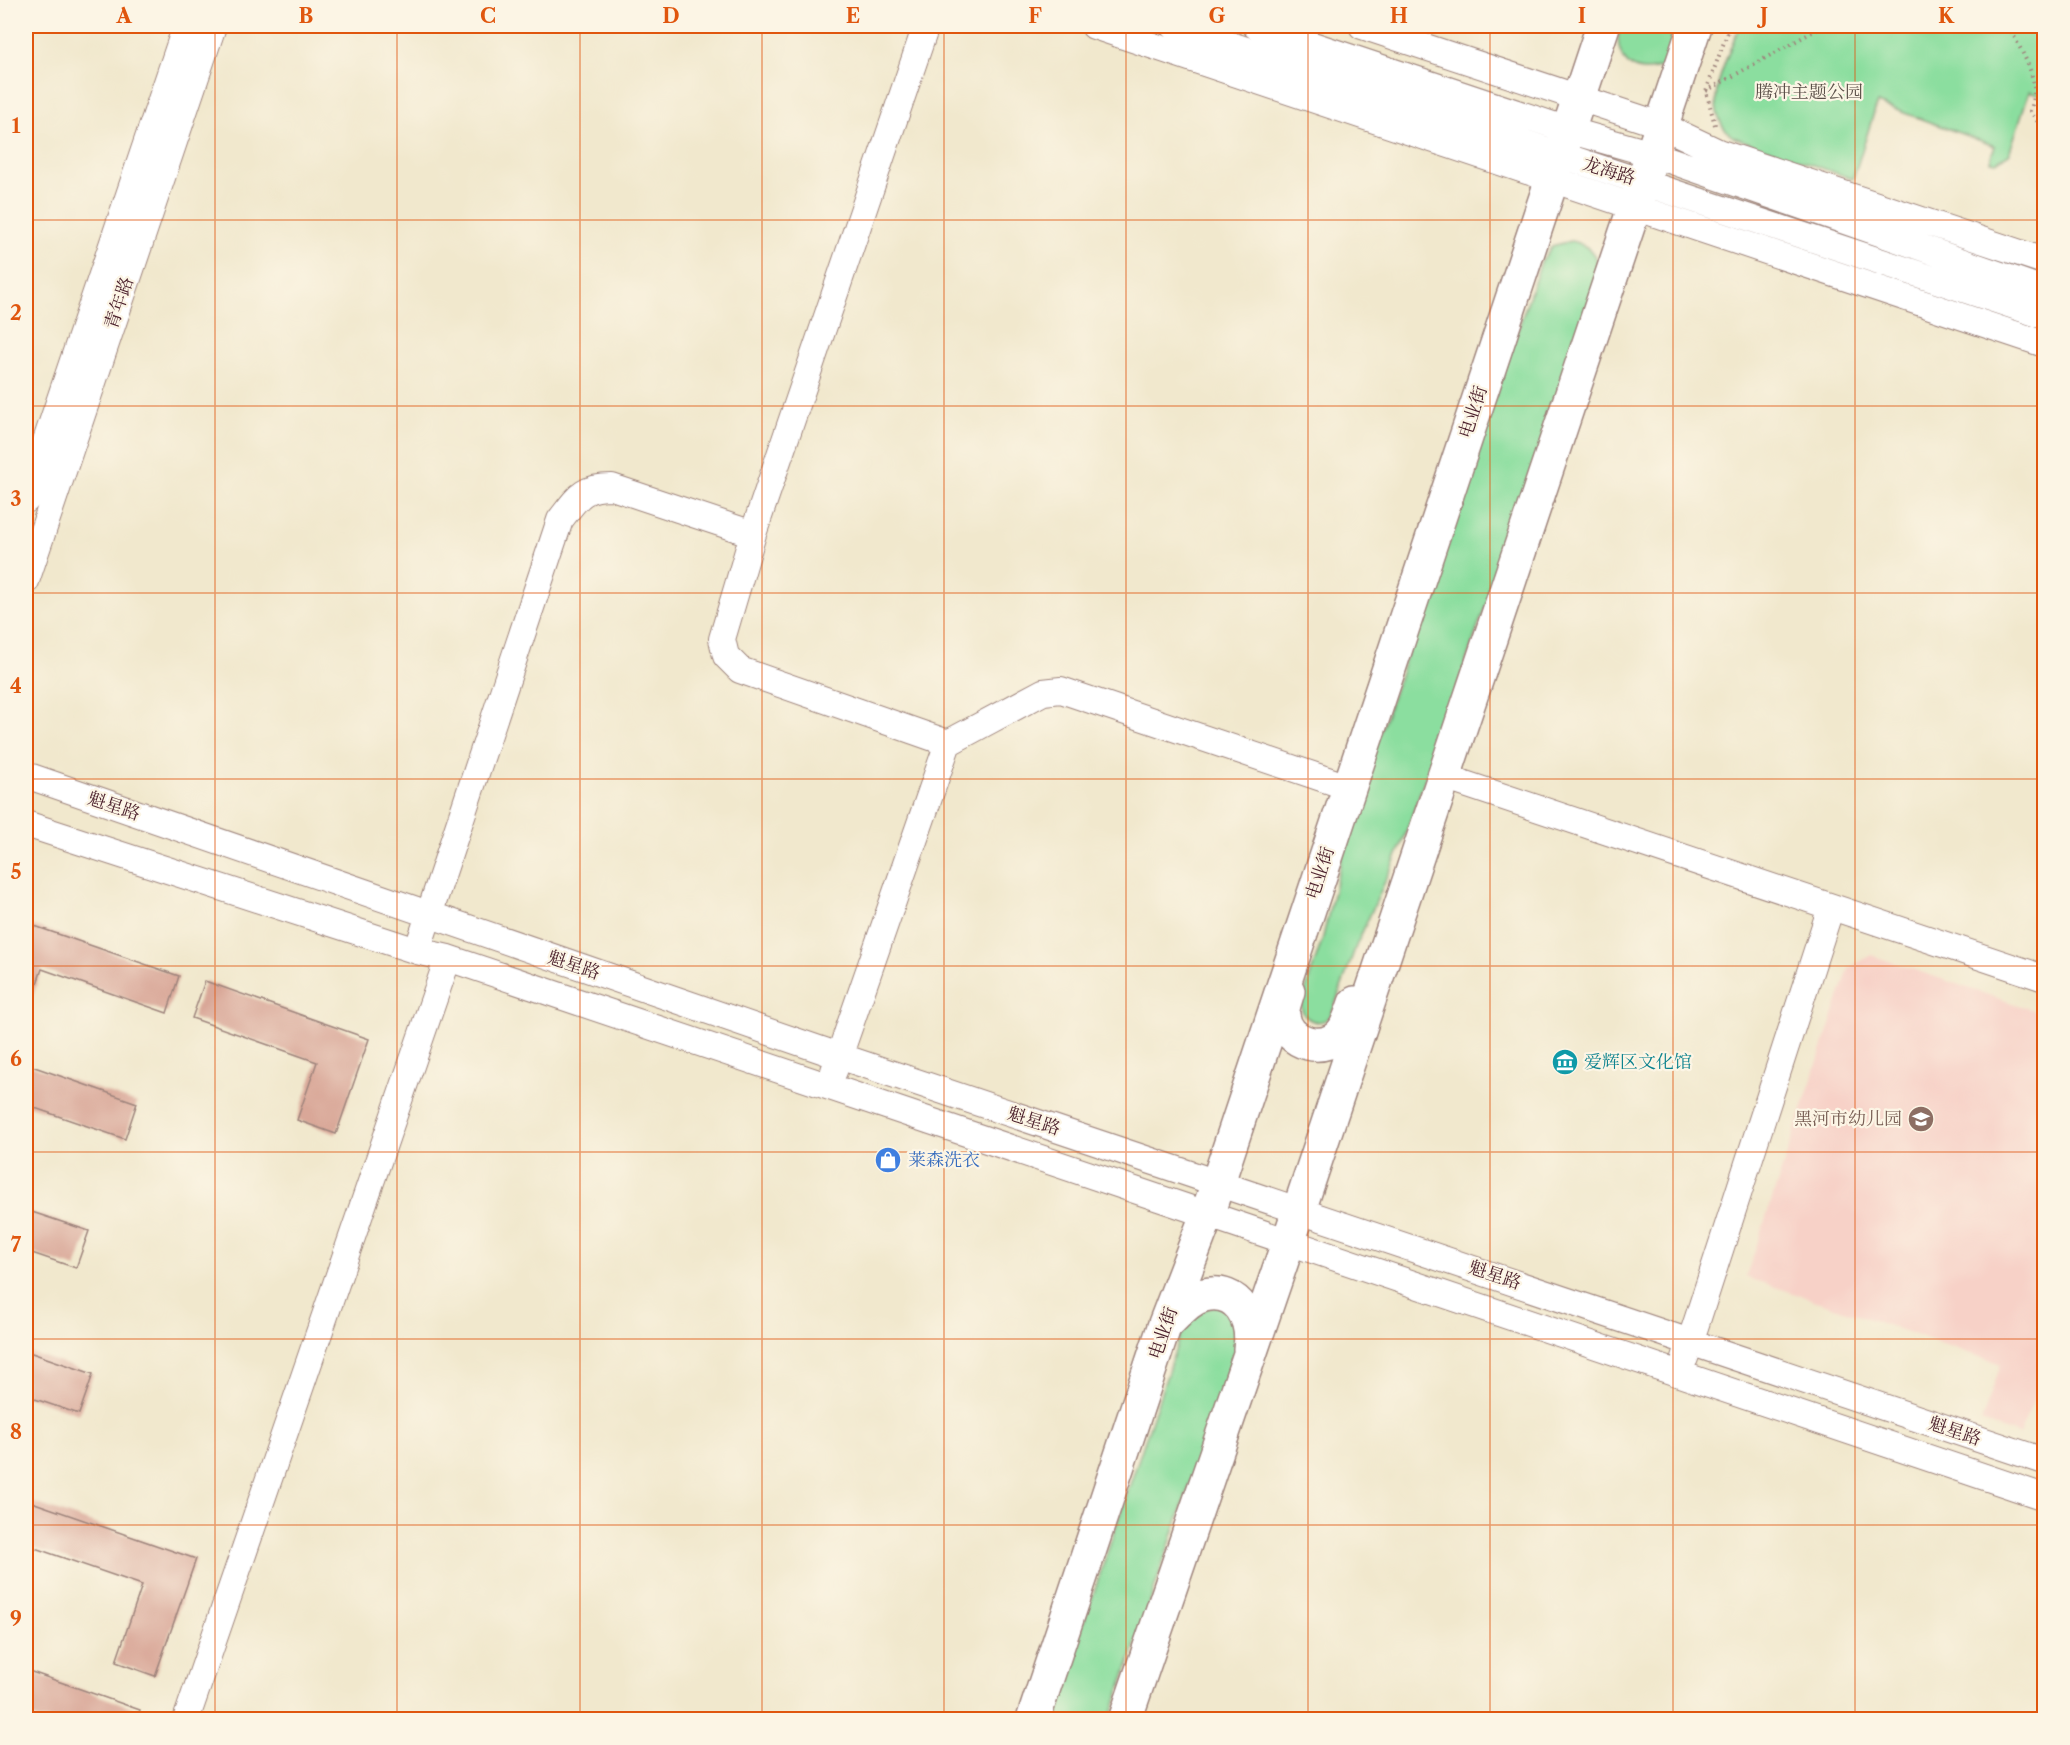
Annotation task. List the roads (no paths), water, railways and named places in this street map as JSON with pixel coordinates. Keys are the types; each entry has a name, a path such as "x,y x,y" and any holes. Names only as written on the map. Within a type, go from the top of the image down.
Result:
{"main road":[{"name":"电业街","path":"1033,1719 1166,1324 1207,1215 1603,26"},
{"path":"1125,1719 1288,1243 1695,26"},
{"path":"1319,876 1308,934 1283,1014 1291,1033 1308,1044 1328,1043 1344,1031 1374,949 1403,899"},
{"path":"1166,1324 1192,1300 1209,1295 1227,1297 1246,1313 1251,1324 1248,1360"}],"street":[{"name":"青年路","path":"26,500 186,26"},
{"name":"青年路","path":"26,581 213,26"},
{"path":"926,26 753,534 722,639 726,656 740,670 948,743"},
{"path":"1094,26 1559,155 1647,167 2044,344"},
{"name":"龙海路","path":"1174,26 1559,155 1647,167 2044,290"},
{"name":"龙海路","path":"1256,26 1559,155"},
{"path":"1362,26 1578,99 1647,167"},
{"path":"1647,167 1718,152 2044,261"},
{"name":"龙海路","path":"1647,167 2044,316"},
{"path":"417,951 560,520 579,495 593,487 612,487 753,534"},
{"path":"829,1085 948,743 1043,692 1061,690 1348,787"},
{"name":"魁星路","path":"26,775 839,1056 2044,1461"},
{"path":"1444,777 2044,978"},
{"name":"魁星路","path":"26,824 417,951 448,958 829,1085 1288,1243 2044,1497"},
{"path":"1680,1373 1831,907"},
{"path":"186,1719 448,958"}],"place":[{"name":"爱辉区文化馆","path":"1565,1062"},
{"name":"黑河市幼儿园","path":"1921,1119"},
{"name":"莱森洗衣","path":"888,1160"}],"park label":[{"name":"腾冲主题公园","path":"1809,92"}]}
